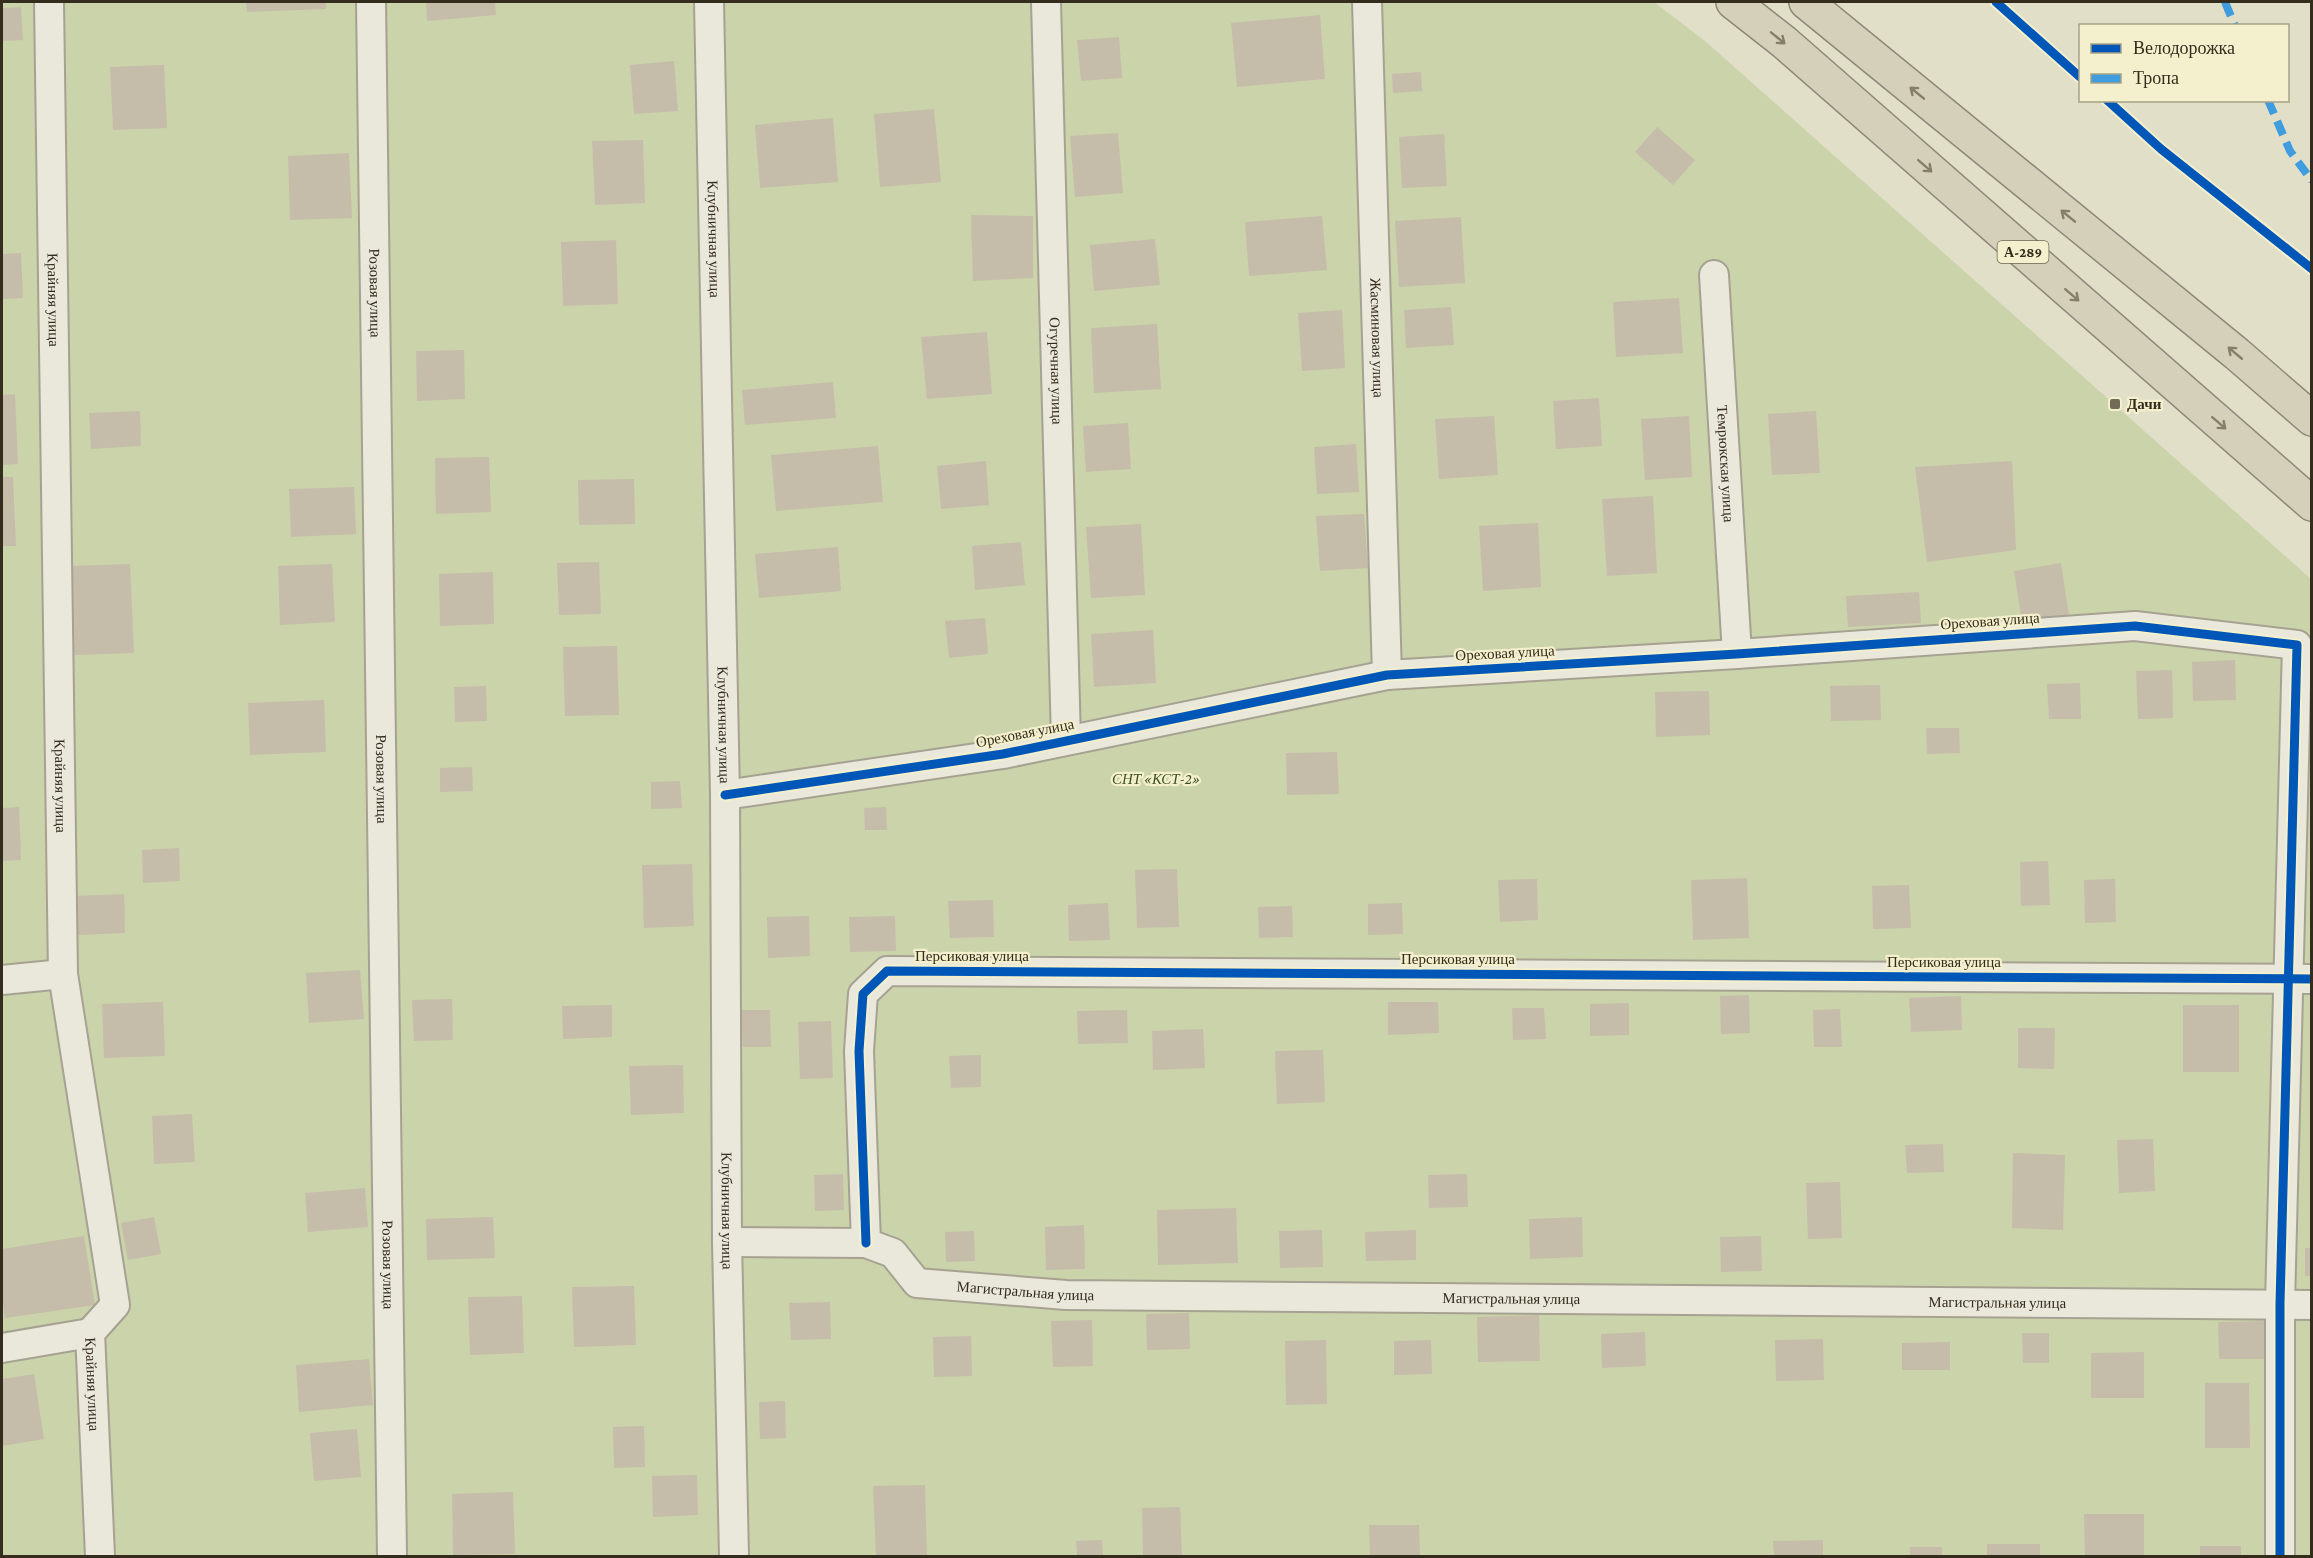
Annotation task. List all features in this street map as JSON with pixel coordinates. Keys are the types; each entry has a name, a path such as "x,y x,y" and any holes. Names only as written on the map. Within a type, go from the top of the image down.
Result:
{"highway":[{"name":"А-289","path":"1733,2 1793,50 2312,504"},
{"path":"1806,2 2237,354 2312,419"}],"street":[{"name":"Крайняя улица","path":"49,2 63,974 115,1305 90,1333 100,1557"},
{"name":"Розовая улица","path":"371,2 392,1557"},
{"name":"Клубничная улица","path":"709,2 725,795 727,1242 734,1557"},
{"name":"Огуречная улица","path":"1046,2 1066,740"},
{"name":"Жасминовая улица","path":"1367,2 1388,675"},
{"name":"Темрюкская улица","path":"1714,274 1737,654"},
{"name":"Ореховая улица","path":"725,795 1004,754 1388,675 1737,654 2135,626 2297,645 2300,979"},
{"name":"Персиковая улица","path":"866,1243 859,1051 862,1005 863,994 887,971 2300,979"},
{"path":"2,981 63,974"},
{"path":"2280,1557 2280,1304 2300,979"},
{"name":"Магистральная улица","path":"727,1242 866,1243 893,1253 917,1283 1066,1295 2312,1305"},
{"path":"2,1348 90,1333"}],"green space":[{"name":"СНТ «КСТ-2»","path":"2,2 1654,2 1705,41 2311,579 2311,1556 2,1556"}],"building":[{"path":"246,2 326,2 326,9 247,12"},
{"path":"426,2 495,2 496,15 427,21"},
{"path":"21,7 23,40 2,41 2,8"},
{"path":"1320,15 1325,79 1237,87 1231,23"},
{"path":"1119,37 1122,78 1081,81 1077,40"},
{"path":"674,61 678,111 634,114 630,65"},
{"path":"164,65 167,128 113,130 110,67"},
{"path":"1421,72 1422,91 1393,93 1392,74"},
{"path":"934,109 941,182 880,187 874,114"},
{"path":"833,118 838,182 760,188 755,125"},
{"path":"1657,127 1695,160 1673,185 1635,152"},
{"path":"1118,133 1123,193 1075,197 1070,136"},
{"path":"1444,134 1447,186 1402,188 1399,137"},
{"path":"643,140 645,203 595,205 592,141"},
{"path":"349,153 352,218 290,220 288,156"},
{"path":"971,215 1033,216 1033,278 973,281"},
{"path":"1322,216 1327,270 1249,276 1245,222"},
{"path":"1461,217 1465,283 1399,287 1395,221"},
{"path":"1155,239 1160,285 1094,291 1090,245"},
{"path":"616,240 618,304 563,306 561,242"},
{"path":"21,253 23,298 2,299 2,254"},
{"path":"1679,298 1683,353 1616,357 1613,302"},
{"path":"1451,307 1454,345 1406,348 1404,310"},
{"path":"1342,310 1345,368 1302,371 1298,313"},
{"path":"1157,324 1161,389 1094,393 1091,328"},
{"path":"987,332 992,394 927,399 921,337"},
{"path":"464,350 465,399 417,401 416,351"},
{"path":"833,382 836,418 745,425 742,390"},
{"path":"15,394 18,464 2,465 2,395"},
{"path":"1599,398 1602,446 1556,449 1553,401"},
{"path":"140,411 141,446 91,449 89,413"},
{"path":"1816,411 1820,473 1772,475 1768,414"},
{"path":"1494,416 1498,475 1439,479 1435,419"},
{"path":"1689,416 1692,477 1645,480 1641,419"},
{"path":"1128,423 1131,469 1086,472 1083,426"},
{"path":"1356,444 1359,492 1317,494 1314,447"},
{"path":"878,446 883,502 776,511 771,455"},
{"path":"489,457 491,512 436,514 435,458"},
{"path":"986,461 989,505 941,509 937,466"},
{"path":"2012,461 2016,550 1927,562 1915,467"},
{"path":"2,477 13,477 16,546 2,546"},
{"path":"634,479 635,524 579,525 578,480"},
{"path":"354,487 356,534 291,537 289,489"},
{"path":"1653,496 1657,573 1607,576 1602,499"},
{"path":"1364,514 1368,568 1320,571 1316,516"},
{"path":"1538,523 1541,587 1483,591 1479,526"},
{"path":"1141,524 1145,595 1091,598 1086,527"},
{"path":"1021,542 1025,585 975,590 972,546"},
{"path":"838,547 841,591 759,598 755,554"},
{"path":"599,562 601,614 559,615 557,563"},
{"path":"2061,563 2069,616 2022,623 2014,571"},
{"path":"130,564 134,653 73,655 69,566"},
{"path":"332,564 335,622 280,625 278,566"},
{"path":"493,572 494,624 440,626 439,574"},
{"path":"1919,592 1921,623 1848,627 1846,596"},
{"path":"985,618 988,654 949,658 945,621"},
{"path":"1153,630 1156,683 1094,687 1091,634"},
{"path":"617,646 619,715 565,716 563,647"},
{"path":"2235,660 2236,700 2193,701 2192,662"},
{"path":"2172,670 2173,718 2138,719 2136,671"},
{"path":"2080,683 2081,719 2049,719 2047,684"},
{"path":"1880,685 1881,720 1831,721 1830,686"},
{"path":"486,686 487,721 455,722 454,687"},
{"path":"1709,691 1710,735 1656,737 1655,692"},
{"path":"324,700 326,752 250,755 248,703"},
{"path":"1926,728 1959,728 1960,753 1927,754"},
{"path":"1337,752 1339,794 1287,795 1286,753"},
{"path":"472,767 473,791 440,792 440,768"},
{"path":"680,781 682,808 651,809 651,782"},
{"path":"19,807 21,860 2,861 2,808"},
{"path":"886,807 887,830 865,830 864,808"},
{"path":"179,848 180,881 143,883 142,850"},
{"path":"2048,861 2050,905 2021,906 2020,862"},
{"path":"692,864 694,926 644,928 642,865"},
{"path":"1177,869 1179,927 1137,928 1135,870"},
{"path":"1747,878 1749,938 1693,940 1691,880"},
{"path":"1537,879 1538,920 1500,922 1498,880"},
{"path":"2115,879 2116,922 2085,923 2084,880"},
{"path":"1909,885 1911,928 1873,929 1872,886"},
{"path":"124,894 125,933 77,935 75,896"},
{"path":"993,900 994,937 950,938 948,901"},
{"path":"1108,903 1110,940 1069,941 1068,905"},
{"path":"1402,903 1403,934 1368,935 1368,904"},
{"path":"1292,906 1293,937 1259,938 1258,907"},
{"path":"809,916 810,956 768,958 767,917"},
{"path":"895,916 896,951 850,952 849,917"},
{"path":"360,970 364,1019 309,1023 306,973"},
{"path":"1749,995 1750,1033 1721,1034 1720,996"},
{"path":"1961,996 1962,1030 1911,1032 1909,998"},
{"path":"452,999 453,1040 414,1041 412,1000"},
{"path":"163,1002 165,1056 104,1058 102,1004"},
{"path":"1388,1002 1438,1002 1439,1033 1388,1035"},
{"path":"1629,1003 1629,1035 1590,1036 1590,1004"},
{"path":"612,1005 612,1037 563,1039 562,1006"},
{"path":"2183,1005 2239,1005 2239,1072 2183,1072"},
{"path":"1512,1008 1544,1008 1546,1039 1513,1040"},
{"path":"1840,1009 1842,1047 1814,1047 1813,1010"},
{"path":"741,1010 770,1010 771,1047 743,1047"},
{"path":"1127,1010 1128,1043 1078,1044 1077,1011"},
{"path":"831,1021 833,1078 800,1079 798,1022"},
{"path":"2018,1028 2055,1028 2054,1069 2018,1068"},
{"path":"1203,1029 1205,1068 1153,1070 1152,1031"},
{"path":"1323,1050 1325,1102 1277,1104 1275,1051"},
{"path":"981,1055 981,1087 951,1088 949,1056"},
{"path":"683,1065 684,1113 631,1115 629,1066"},
{"path":"192,1114 195,1162 154,1164 152,1116"},
{"path":"2153,1139 2155,1191 2119,1193 2117,1140"},
{"path":"1943,1144 1944,1172 1907,1173 1905,1145"},
{"path":"2013,1153 2065,1155 2063,1230 2012,1228"},
{"path":"843,1174 844,1210 815,1211 814,1175"},
{"path":"1467,1174 1468,1207 1429,1208 1428,1175"},
{"path":"1840,1182 1842,1238 1808,1239 1806,1183"},
{"path":"365,1188 368,1227 308,1232 305,1193"},
{"path":"1236,1208 1238,1263 1158,1265 1157,1210"},
{"path":"154,1217 161,1254 128,1260 121,1223"},
{"path":"493,1217 495,1258 427,1260 426,1219"},
{"path":"1582,1217 1583,1257 1530,1259 1529,1219"},
{"path":"1084,1225 1085,1269 1046,1270 1045,1227"},
{"path":"1322,1230 1323,1267 1280,1268 1279,1231"},
{"path":"1416,1230 1416,1260 1366,1261 1365,1232"},
{"path":"974,1231 975,1261 946,1262 945,1232"},
{"path":"84,1236 95,1305 5,1318 2,1295 2,1249"},
{"path":"1761,1236 1762,1271 1721,1272 1720,1237"},
{"path":"2305,1248 2312,1248 2312,1276 2305,1276"},
{"path":"634,1286 636,1345 574,1347 572,1287"},
{"path":"522,1296 524,1353 470,1355 468,1297"},
{"path":"830,1302 831,1339 791,1340 789,1303"},
{"path":"1189,1313 1190,1349 1147,1350 1146,1314"},
{"path":"1539,1315 1540,1361 1478,1362 1477,1317"},
{"path":"1092,1320 1093,1366 1053,1367 1051,1321"},
{"path":"2269,1321 2269,1359 2219,1359 2218,1322"},
{"path":"1645,1332 1646,1366 1602,1368 1601,1334"},
{"path":"2022,1333 2049,1333 2049,1363 2023,1363"},
{"path":"971,1336 972,1376 934,1377 933,1337"},
{"path":"1823,1339 1824,1380 1776,1381 1775,1340"},
{"path":"1326,1340 1327,1404 1286,1405 1285,1341"},
{"path":"1431,1340 1432,1374 1394,1375 1394,1341"},
{"path":"1950,1342 1950,1370 1902,1370 1902,1343"},
{"path":"2144,1352 2144,1398 2091,1398 2091,1353"},
{"path":"369,1359 373,1405 299,1412 296,1365"},
{"path":"34,1374 44,1439 2,1446 2,1379"},
{"path":"2205,1383 2249,1383 2250,1448 2205,1448"},
{"path":"785,1401 786,1438 760,1439 759,1402"},
{"path":"644,1426 645,1467 614,1468 613,1427"},
{"path":"357,1429 361,1477 314,1481 310,1433"},
{"path":"697,1475 698,1515 653,1517 652,1476"},
{"path":"925,1485 927,1556 876,1556 873,1486"},
{"path":"513,1492 515,1554 453,1555 452,1494"},
{"path":"1180,1507 1182,1556 1143,1556 1142,1508"},
{"path":"2084,1514 2144,1514 2144,1556 2085,1556"},
{"path":"1369,1525 1419,1525 1420,1556 1370,1556"},
{"path":"1102,1540 1103,1556 1077,1556 1076,1541"},
{"path":"1823,1540 1823,1556 1774,1556 1773,1541"},
{"path":"1987,1544 2040,1544 2040,1556 1987,1556"},
{"path":"2200,1546 2241,1546 2241,1556 2200,1556"},
{"path":"1910,1547 1942,1547 1942,1556 1910,1556"}],"marked path":[{"path":"2225,2 2234,24"},
{"path":"2269,102 2290,151 2312,181"}],"cycle path":[{"path":"1996,2 2079,76"},
{"path":"2109,102 2161,149 2312,269"},
{"path":"725,795 1003,754 1387,675 1737,654 2135,626 2297,645 2280,1304 2280,1556"},
{"path":"866,1243 859,1051 863,994 887,971 2312,979"}],"place":[{"name":"Дачи","path":"2115,404"}]}
